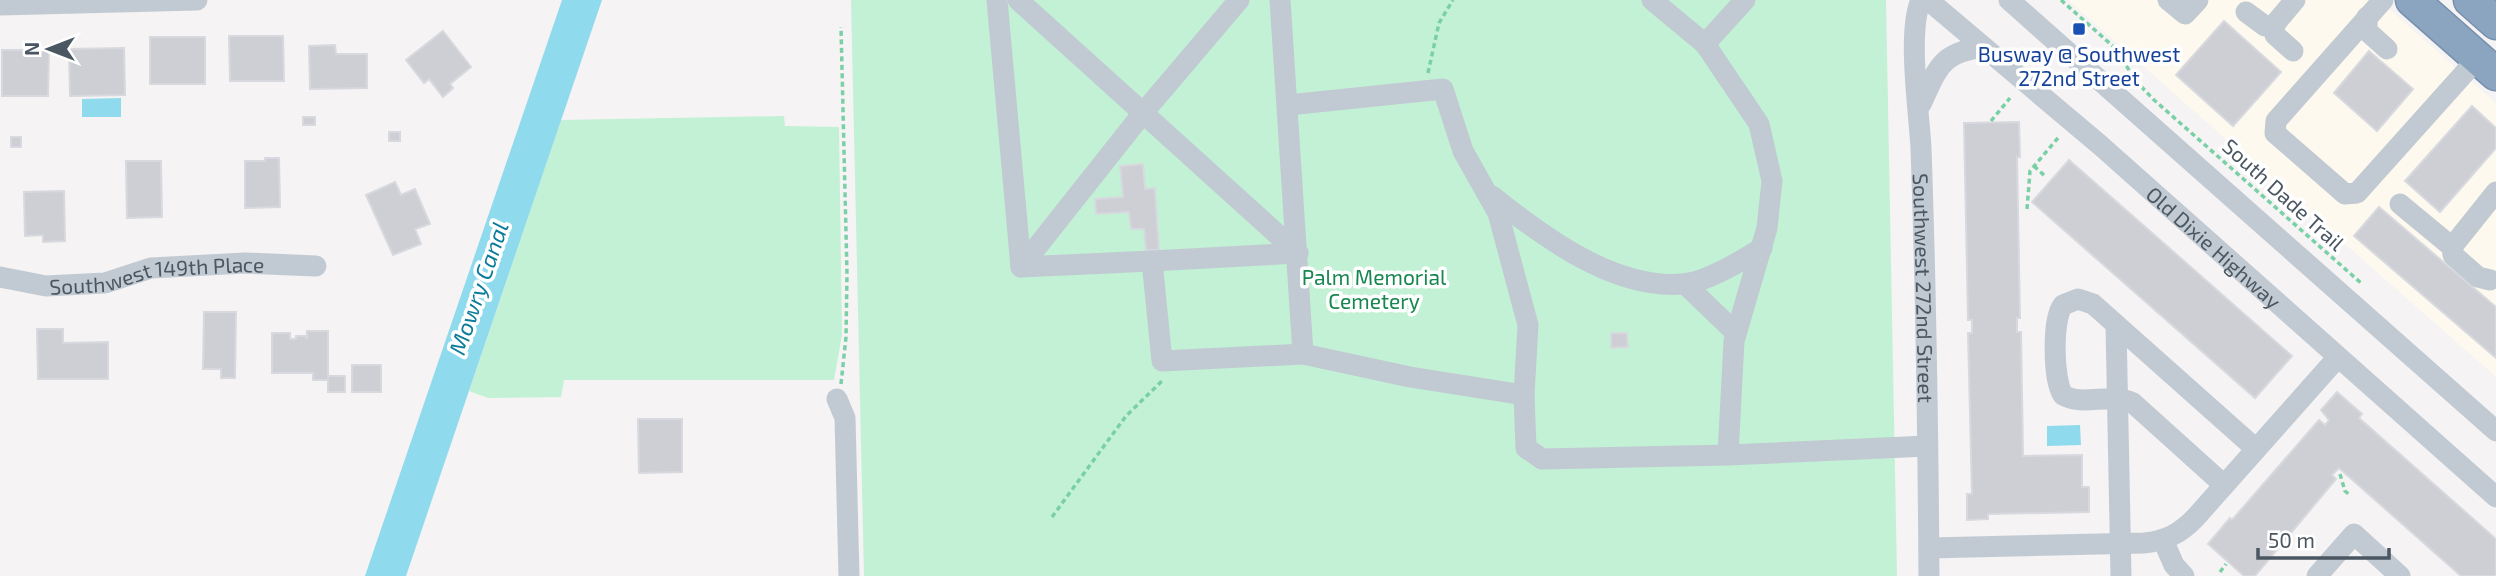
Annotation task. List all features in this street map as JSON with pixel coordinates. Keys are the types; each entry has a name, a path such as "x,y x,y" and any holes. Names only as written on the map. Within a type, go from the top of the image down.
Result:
{"highway":[{"path":"2412,0 2482,58"},
{"path":"2470,0 2496,23"}],"street":[{"path":"0,5 197,0"},
{"path":"997,0 1021,267"},
{"path":"1018,0 1298,253"},
{"path":"1021,267 1143,113 1238,0"},
{"path":"1280,0 1303,354"},
{"path":"1652,0 1676,7 1705,44 1759,124 1772,181 1768,228 1736,333 1728,455"},
{"path":"1705,44 1745,0"},
{"name":"Southwest 272nd Street","path":"1921,0 1916,10 1914,31 1919,109 1929,576"},
{"name":"Old Dixie Highway","path":"1928,0 2100,145 2496,497"},
{"path":"2009,0 2496,431"},
{"path":"2168,0 2185,15 2198,0"},
{"path":"2246,12 2265,26 2274,25 2295,0"},
{"path":"2382,0 2276,121 2275,133 2345,194 2357,193 2482,58"},
{"path":"2493,0 2496,14"},
{"path":"2367,17 2367,30 2387,49"},
{"path":"2274,25 2275,35 2293,51"},
{"path":"1919,109 1942,62 1957,52 1983,47"},
{"path":"1288,105 1443,89 1463,151 1498,213 1528,325 1524,396 1526,448 1542,458 1728,455 1927,446"},
{"path":"1486,191 1530,226 1581,259 1639,280 1685,284 1730,268 1762,248"},
{"path":"2452,247 2496,192"},
{"path":"2400,204 2452,247 2453,255 2478,277 2494,281"},
{"path":"1021,267 1298,253"},
{"path":"1152,261 1162,360 1303,354 1410,377 1524,396"},
{"name":"Southwest 149th Place","path":"0,277 46,286 105,283 150,268 246,263 316,266"},
{"path":"1685,284 1736,333"},
{"path":"2224,485 2133,403 2118,398 2076,399 2063,395 2057,382 2056,319 2063,305 2078,299 2093,304 2256,449"},
{"path":"2116,325 2121,576"},
{"path":"1929,548 2121,544 2163,540 2185,528 2338,357"},
{"path":"837,399 845,418 849,576"},
{"path":"2317,576 2354,534 2400,576"},
{"path":"2163,540 2170,558 2184,576"}],"path":[{"path":"1423,90 1439,23 1453,0"},
{"name":"South Dade Trail","path":"2061,0 2115,48 2136,81 2153,99 2361,284"},
{"path":"837,399 846,337 847,274 841,27"},
{"path":"1991,121 2010,98"},
{"path":"2027,209 2029,171 2058,138"},
{"path":"2034,166 2046,177"},
{"path":"1052,517 1126,416 1185,359"},
{"path":"2340,474 2345,491 2351,496"},
{"path":"2220,572 2226,564"}],"shaded area":[{"path":"2068,0 2379,0 2496,103 2496,377"}],"green space":[{"name":"Palm Memorial Cemetery","path":"851,0 1886,0 1897,576 864,576"},
{"path":"784,116 785,126 839,127 842,335 834,380 564,380 561,397 488,398 469,391 561,120"}],"water":[{"name":"Mowry Canal","path":"562,0 602,0 406,576 365,576"},
{"path":"121,98 121,117 82,117 82,99"},
{"path":"2080,425 2081,445 2047,446 2047,426"}],"building":[{"path":"2224,21 2281,72 2233,126 2176,75"},
{"path":"443,31 471,67 450,84 453,88 443,97 429,79 424,83 406,60"},
{"path":"229,36 283,36 284,81 230,81"},
{"path":"150,37 205,37 205,84 150,84"},
{"path":"335,45 336,54 367,54 367,88 310,89 309,46"},
{"path":"124,48 125,95 70,96 69,49"},
{"path":"2,50 49,50 48,96 2,96"},
{"path":"2369,51 2413,89 2377,131 2334,93"},
{"path":"2472,106 2496,128 2496,148 2440,212 2405,181"},
{"path":"303,117 315,117 315,125 303,125"},
{"path":"2019,122 2020,157 2017,157 2020,318 2017,318 2017,332 2021,332 2023,456 2082,455 2082,487 2089,487 2089,512 1988,514 1988,519 1967,520 1967,494 1972,494 1968,333 1972,333 1972,320 1968,320 1964,123"},
{"path":"389,132 400,132 400,141 389,141"},
{"path":"11,137 21,137 21,147 11,147"},
{"path":"265,158 279,158 280,207 245,208 245,161 265,161"},
{"path":"2069,160 2292,356 2255,398 2032,202"},
{"path":"126,161 161,161 162,217 127,218"},
{"path":"1143,164 1145,189 1155,188 1159,250 1146,250 1144,229 1131,229 1129,212 1096,214 1095,199 1123,197 1120,166"},
{"path":"395,182 401,195 415,189 430,224 415,229 421,244 393,255 366,195"},
{"path":"64,191 65,241 43,242 43,235 25,236 24,192"},
{"path":"2379,207 2496,307 2496,358 2354,236"},
{"path":"204,312 236,312 235,378 221,378 221,369 203,369"},
{"path":"37,329 63,329 63,343 108,342 108,379 38,379"},
{"path":"307,331 328,331 328,380 313,380 313,373 272,373 272,333 290,333 290,339 306,336 307,339"},
{"path":"1611,333 1627,333 1628,347 1611,348"},
{"path":"352,365 381,365 381,392 352,392"},
{"path":"328,376 345,376 345,392 328,392"},
{"path":"2337,392 2362,414 2359,418 2496,539 2496,576 2461,576 2339,468 2332,475 2336,479 2255,576 2244,576 2208,544 2319,420 2325,425 2329,420 2321,410"},
{"path":"638,419 682,419 682,472 639,473"}],"place":[{"name":"Busway @ Southwest 272nd Street","path":"2079,29"}]}
